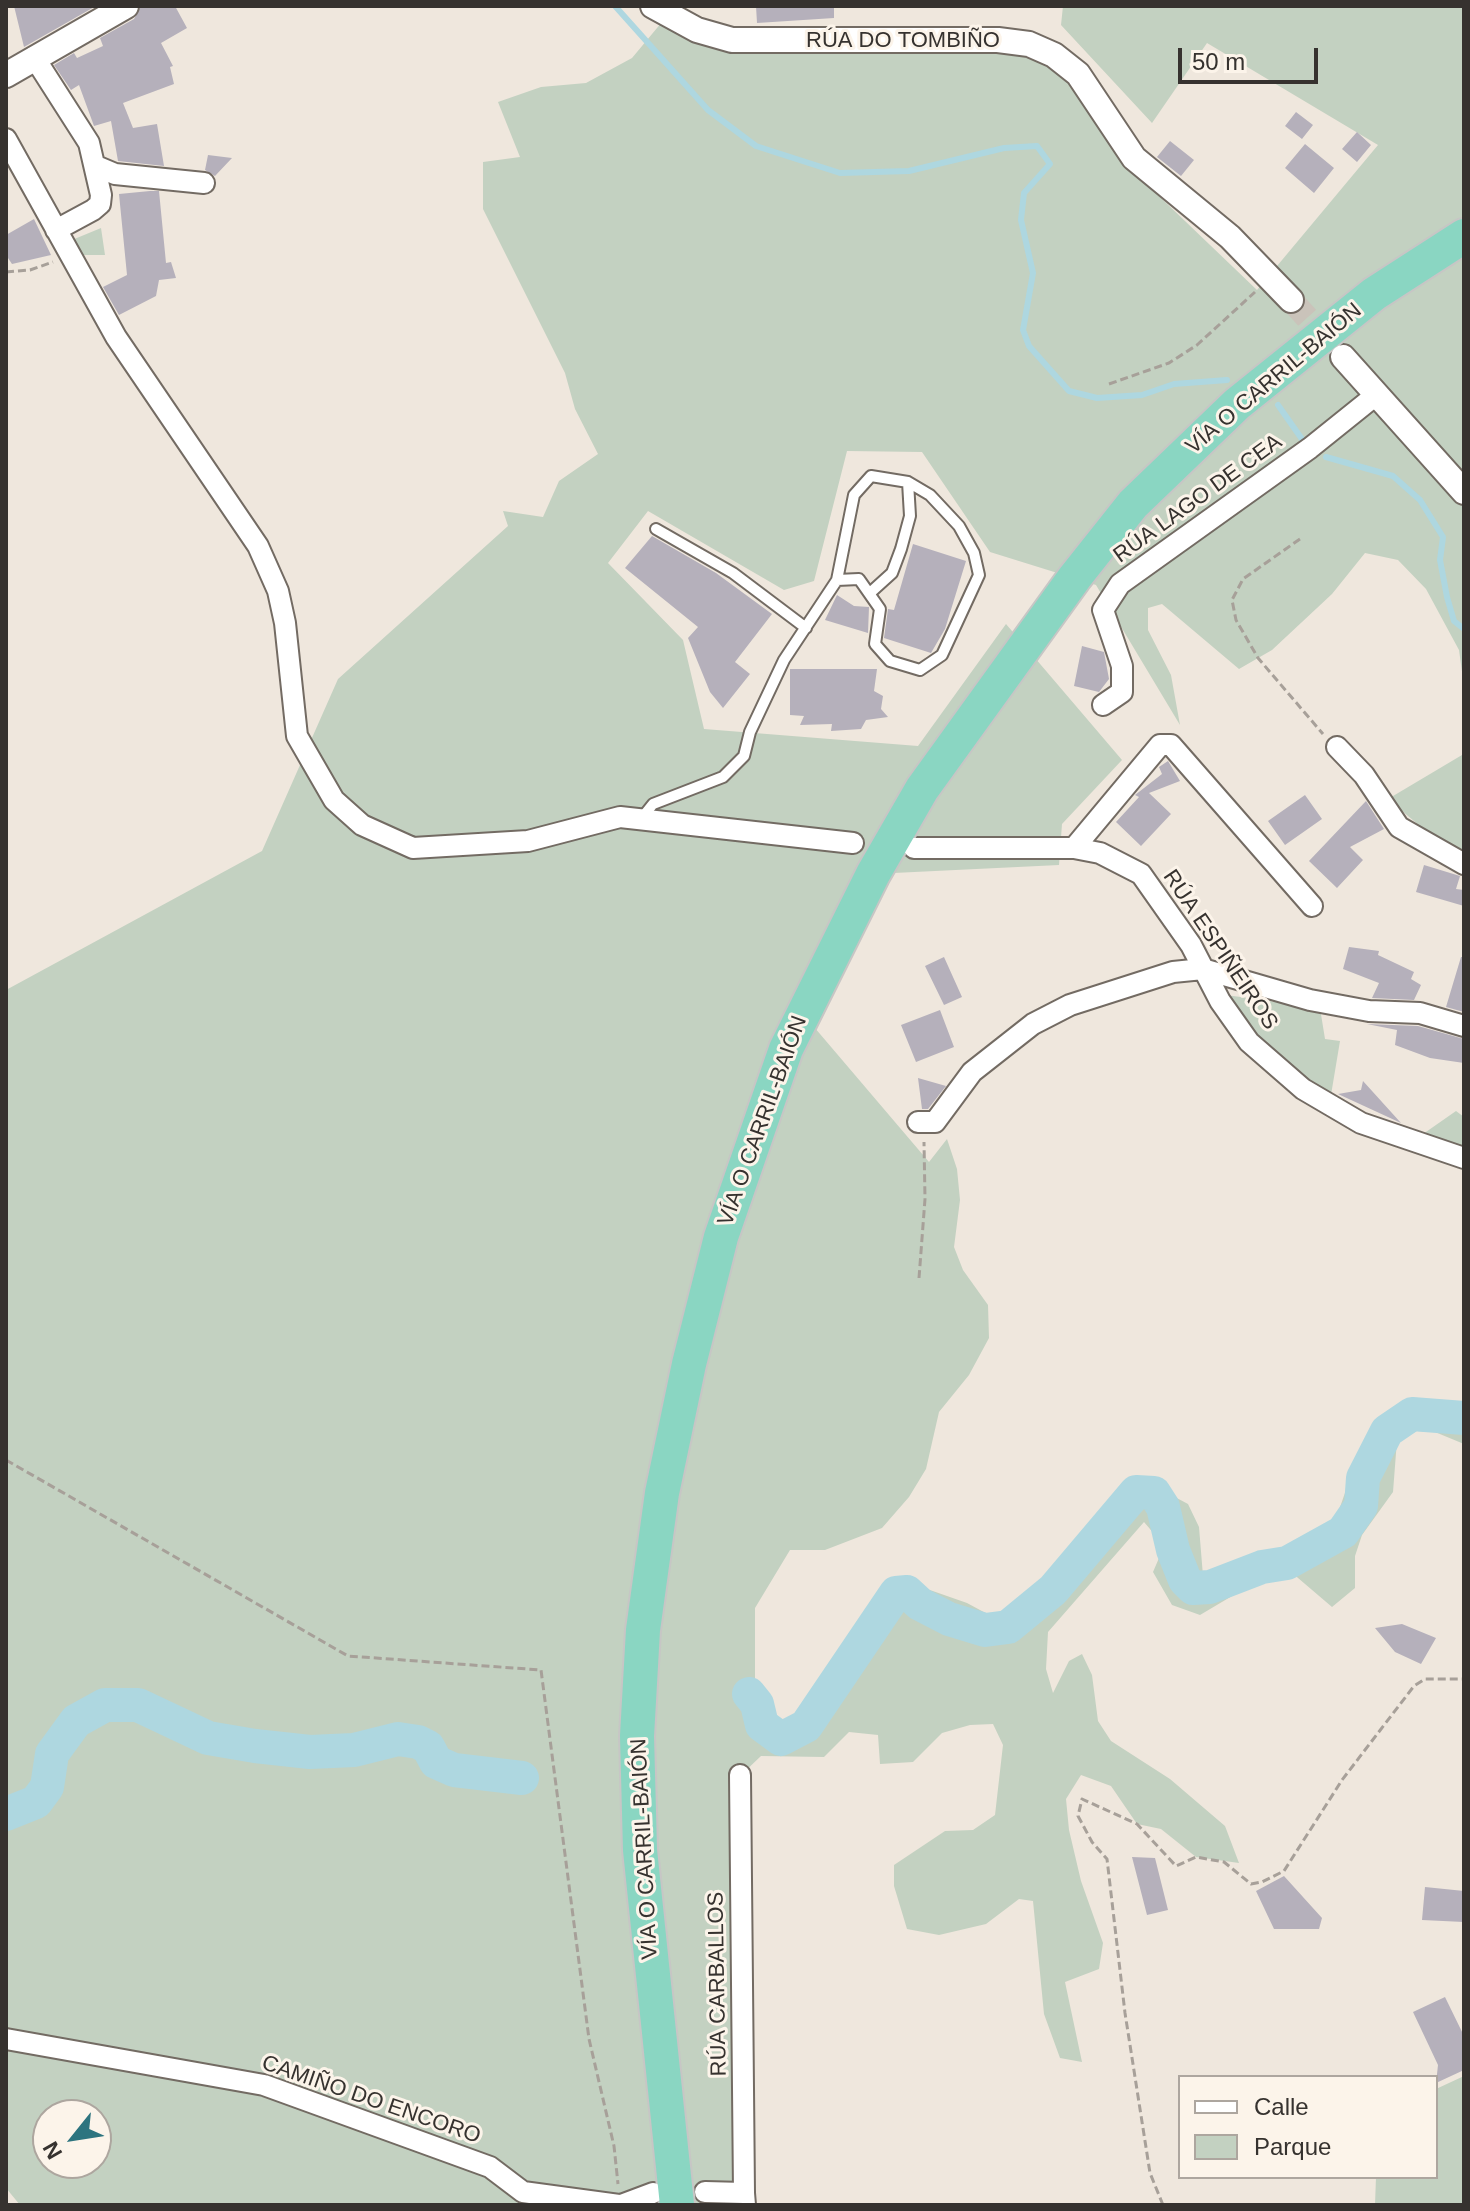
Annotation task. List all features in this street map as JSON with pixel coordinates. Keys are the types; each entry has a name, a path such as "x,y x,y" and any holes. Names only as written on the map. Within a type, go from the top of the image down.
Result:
{"highway":[{"name":"VÍA O CARRIL-BAIÓN","path":"679,2197 640,1850 637,1736 643,1630 662,1493 689,1364 721,1237 786,1049 873,874 922,789 1075,577 1133,504 1237,404 1374,294 1464,236"}],"street":[{"path":"6,75 126,6"},
{"name":"RÚA DO TOMBIÑO","path":"653,6 697,30 732,40 998,40 1029,44 1054,55 1078,74 1134,158 1230,237 1291,300"},
{"path":"34,57 79,125 96,166 100,204 56,230"},
{"path":"6,139 116,337 258,546 278,591 285,623 297,736 334,800 362,825 413,848 528,841 620,817 853,843"},
{"path":"96,166 115,174 204,183"},
{"path":"1343,357 1464,492"},
{"name":"RÚA LAGO DE CEA","path":"1103,705 1122,692 1122,666 1103,610 1120,584 1310,448 1376,395"},
{"path":"1074,848 1160,745 1171,745 1312,906"},
{"path":"1337,747 1364,775 1399,827 1464,864"},
{"name":"RÚA ESPIÑEIROS","path":"914,848 1074,848 1100,853 1141,874 1249,1042 1303,1089 1361,1123 1464,1158"},
{"path":"926,1122 972,1072 1033,1024 1070,1005 1128,983 1203,969 1310,1000 1369,1011 1420,1013 1464,1026"},
{"name":"RÚA CARBALLOS","path":"679,2197 744,2199 740,1775"},
{"name":"CAMIÑO DO ENCORO","path":"6,2039 264,2085 490,2167 523,2192 619,2200 679,2197"}],"lane":[{"path":"641,819 653,804 723,777 744,756 773,682 818,604 837,580 854,495 871,476 908,482 930,495 959,526 974,553 979,575 942,655 920,670 890,661 875,644 880,609 871,592 859,579 837,580"},
{"path":"871,592 892,573 901,549 910,516 908,482"},
{"path":"656,529 733,573 806,628"}],"path":[{"path":"6,272 30,270 71,255"},
{"path":"1109,384 1155,369 1197,345 1257,290 1259,267"},
{"path":"1300,539 1243,579 1232,600 1236,620 1258,658 1311,723 1337,747"},
{"path":"919,1278 925,1199 926,1122"},
{"path":"6,1460 348,1656 541,1670 589,2039 614,2146 619,2200"},
{"path":"1163,2205 1150,2173 1125,2013 1107,1859 1092,1842 1078,1816 1082,1799 1137,1824 1176,1866 1196,1857 1224,1862 1251,1884 1262,1882 1284,1871 1342,1780 1414,1686 1425,1679 1464,1679"}],"green space":[{"path":"1063,6 1464,6 1464,686 1459,650 1426,589 1398,560 1365,553 1332,594 1272,650 1239,669 1162,604 1148,608 1148,630 1171,675 1180,725 1096,585 990,552 922,452 847,451 814,581 784,590 648,511 608,563 683,640 704,729 918,746 1006,624 1122,760 1062,824 1059,865 873,874 803,1014 929,1162 947,1139 957,1169 960,1200 954,1247 963,1270 988,1305 989,1338 969,1375 939,1412 926,1469 909,1497 882,1528 825,1550 790,1550 755,1608 755,1679 767,1709 780,1726 799,1715 888,1590 907,1582 967,1603 993,1617 1045,1581 1117,1490 1141,1479 1188,1504 1199,1527 1203,1576 1319,1535 1339,1510 1353,1470 1382,1423 1422,1404 1464,1412 1464,1444 1435,1432 1417,1431 1397,1440 1393,1492 1362,1535 1355,1556 1355,1588 1332,1607 1291,1572 1254,1583 1200,1615 1172,1605 1153,1572 1159,1558 1156,1536 1144,1522 1048,1632 1046,1669 1053,1693 1069,1661 1082,1654 1092,1675 1098,1721 1111,1741 1170,1779 1225,1826 1239,1863 1196,1857 1161,1829 1137,1824 1111,1786 1081,1775 1066,1799 1069,1830 1081,1881 1103,1943 1099,1969 1065,1982 1082,2062 1060,2058 1044,2014 1033,1901 1019,1899 986,1924 939,1935 907,1929 894,1886 894,1865 945,1831 973,1830 995,1815 1003,1745 993,1724 970,1725 942,1733 913,1762 880,1764 878,1735 849,1732 824,1757 761,1756 740,1776 745,2205 20,2205 6,2188 6,990 262,851 338,679 508,526 503,511 543,517 559,481 598,454 575,409 565,373 483,209 483,162 520,157 498,102 541,87 586,83 632,58 667,16 732,40 998,40 1054,55 1138,176 1257,290 1378,145 1207,43 1152,123 1061,25"},
{"path":"101,228 105,255 79,255 72,240"},
{"path":"1464,747 1464,851 1434,838 1388,799 1462,755"},
{"path":"1226,995 1320,1008 1325,1039 1340,1041 1331,1095 1339,1110 1249,1042"},
{"path":"1456,1111 1464,1117 1464,1157 1413,1141"},
{"path":"1464,2076 1464,2205 1375,2205 1376,2179 1438,2179 1438,2088"}],"building":[{"path":"14,6 96,6 24,47"},
{"path":"141,6 175,6 187,28 161,43 173,66 170,67 174,84 123,103 133,128 157,124 164,166 118,161 111,121 94,126 79,85 71,90 54,65 74,53 77,58 103,46 100,38 134,19"},
{"path":"756,6 834,6 834,18 757,23"},
{"path":"1296,112 1313,125 1302,139 1285,126"},
{"path":"1357,132 1371,145 1357,162 1342,149"},
{"path":"1170,141 1194,160 1181,176 1157,157"},
{"path":"1305,144 1334,168 1314,193 1285,168"},
{"path":"208,155 232,158 215,176 205,170"},
{"path":"159,191 166,263 171,262 176,278 159,280 156,296 119,315 103,287 127,275 119,194"},
{"path":"34,219 51,255 12,264 6,255 6,235"},
{"path":"652,536 716,573 772,614 735,662 750,674 723,708 710,692 688,638 698,627 625,568"},
{"path":"913,544 966,561 945,629 931,653 884,638 888,609 894,610"},
{"path":"837,595 854,606 869,607 868,633 825,620"},
{"path":"1082,646 1104,652 1109,679 1099,692 1074,686"},
{"path":"790,669 877,669 874,691 883,696 881,709 888,717 866,720 861,729 831,731 832,724 800,725 804,716 790,715"},
{"path":"1168,761 1180,781 1149,793 1171,814 1141,846 1116,822 1139,797 1135,795 1162,774 1159,767"},
{"path":"1305,795 1322,819 1285,845 1268,821"},
{"path":"1366,801 1384,829 1350,847 1363,860 1337,888 1309,861"},
{"path":"1424,865 1460,876 1456,889 1464,890 1464,906 1416,892"},
{"path":"1349,947 1379,951 1378,955 1414,972 1411,979 1421,985 1414,1000 1372,998 1379,983 1343,969"},
{"path":"944,957 962,997 944,1005 925,966"},
{"path":"1461,957 1464,957 1464,1012 1446,1007"},
{"path":"940,1010 954,1047 916,1062 901,1025"},
{"path":"1367,1024 1418,1026 1464,1039 1464,1063 1430,1058 1395,1045 1397,1030"},
{"path":"918,1078 946,1086 928,1109 922,1109"},
{"path":"1363,1081 1401,1123 1338,1094 1361,1090"},
{"path":"1402,1624 1436,1638 1421,1664 1395,1652 1375,1628"},
{"path":"1132,1857 1155,1858 1168,1910 1147,1915"},
{"path":"1284,1876 1322,1918 1319,1929 1274,1929 1256,1891"},
{"path":"1425,1887 1464,1891 1464,1922 1422,1920"},
{"path":"1445,1997 1464,2036 1464,2070 1438,2082 1438,2065 1413,2012"}],"waterway":[{"path":"615,6 708,110 756,146 840,173 909,171 1004,148 1037,146 1050,164 1024,193 1021,220 1033,273 1023,330 1029,346 1069,391 1097,398 1142,395 1174,384 1227,380"},
{"path":"1278,405 1304,442"},
{"path":"1326,457 1393,476 1420,500 1443,537 1440,560 1447,597 1454,621 1464,629"},
{"path":"749,1694 757,1704 762,1725 781,1739 806,1726 896,1593 907,1592 920,1604 949,1619 985,1630 1008,1627 1053,1590 1136,1492 1154,1493 1163,1507 1173,1550 1185,1580 1193,1588 1210,1587 1262,1567 1287,1563 1343,1532 1361,1506 1363,1478 1387,1431 1412,1414 1464,1418"},
{"path":"6,1814 36,1802 47,1787 52,1754 76,1721 105,1705 138,1705 208,1738 255,1746 310,1752 354,1750 398,1739 418,1742 428,1747 436,1762 454,1770 522,1778"}],"tunnel":[{"path":"1291,300 1343,357"}]}
